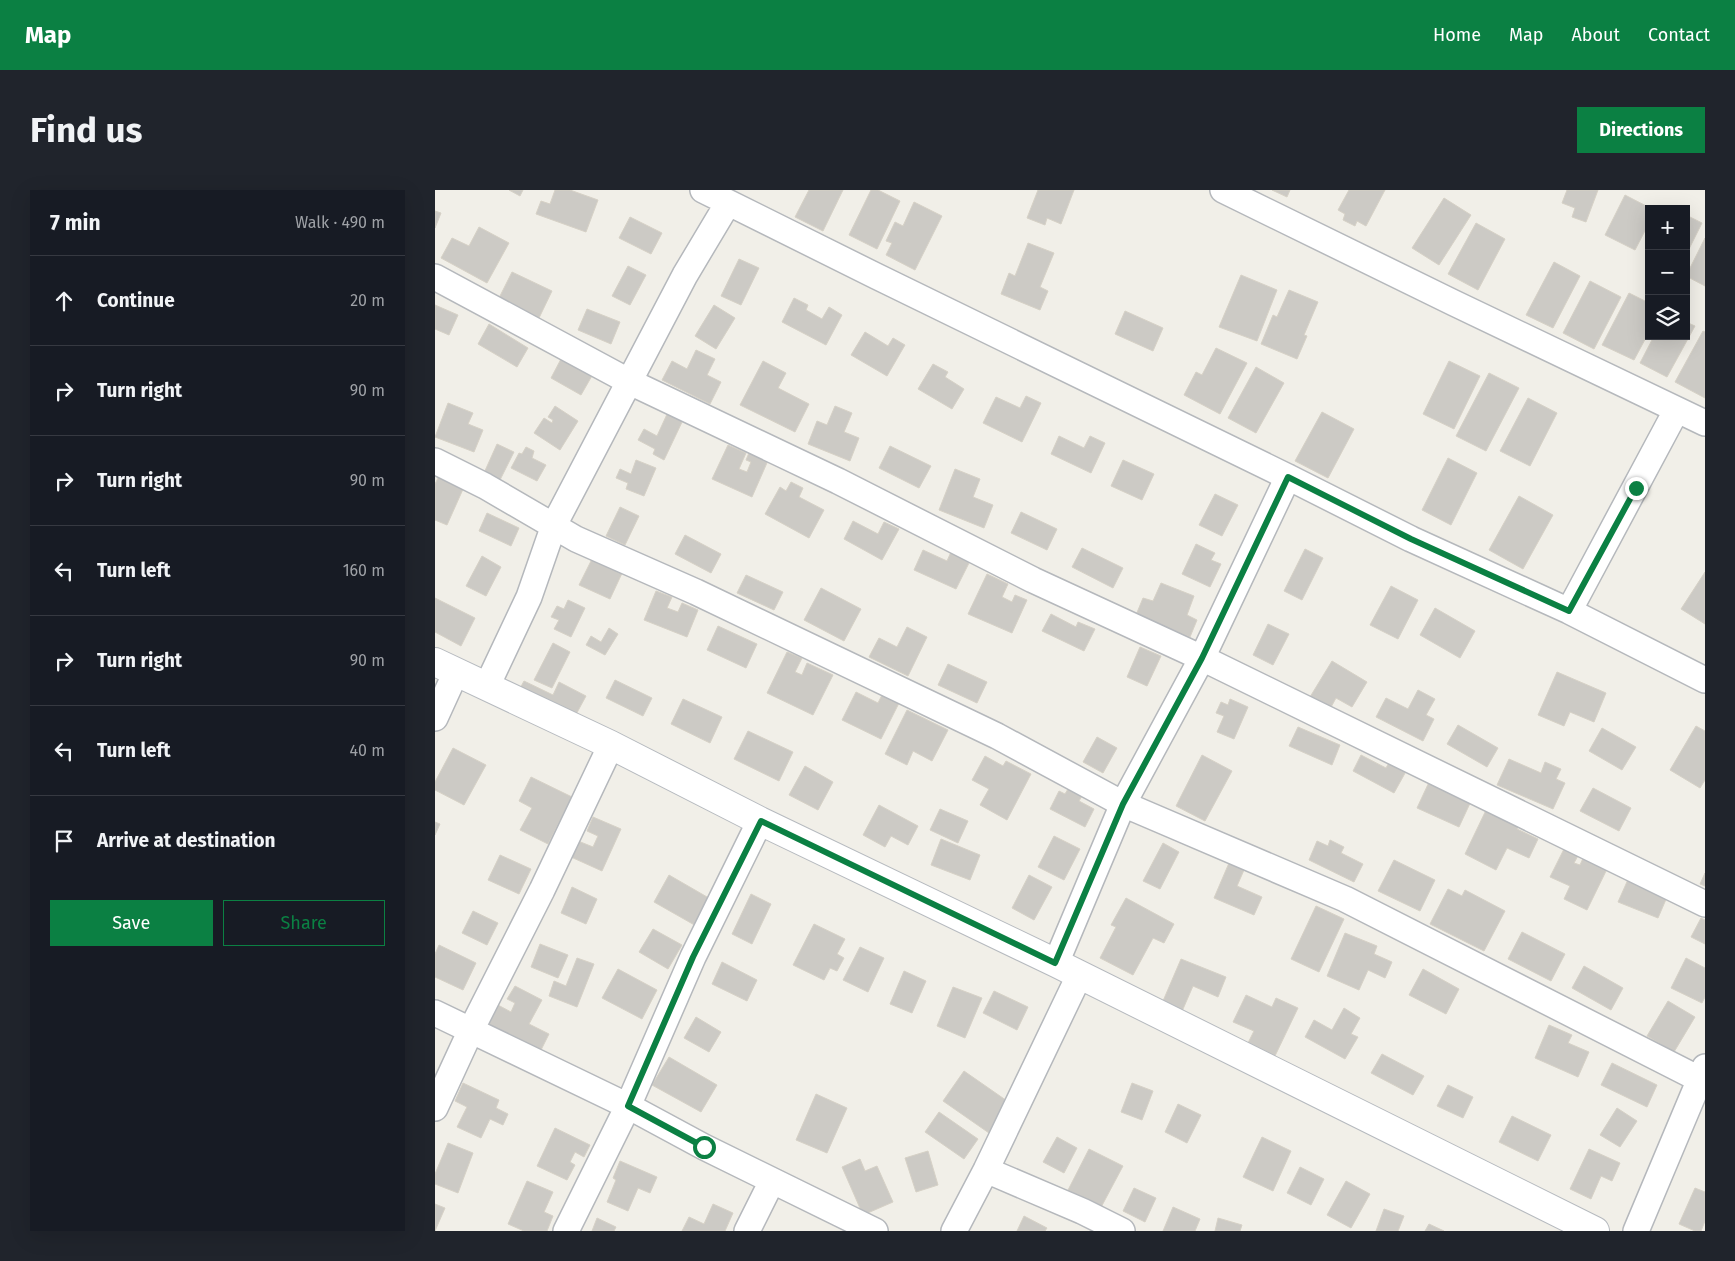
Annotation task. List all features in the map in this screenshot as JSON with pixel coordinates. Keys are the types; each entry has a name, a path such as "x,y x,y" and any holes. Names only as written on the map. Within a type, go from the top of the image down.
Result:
{"main road":[{"path":"445,667 611,745 761,821 1055,963 1595,1231"}],"street":[{"path":"703,190 1411,539 1569,611 1705,680"},
{"path":"1223,190 1705,423"},
{"path":"487,686 529,597 554,525 631,382 685,275 728,203"},
{"path":"435,277 631,382 838,481 1033,580 1202,658 1705,904"},
{"path":"1569,611 1677,411"},
{"path":"435,461 485,486 554,525 576,540 722,605 997,736 1123,804 1345,899 1703,1076 1636,1231"},
{"path":"1055,963 1123,804 1202,658 1288,477"},
{"path":"435,718 445,667"},
{"path":"435,1108 471,1030 542,890 611,745"},
{"path":"566,1231 628,1106 693,957 761,821"},
{"path":"954,1231 986,1170 1079,976"},
{"path":"435,1013 628,1106 704,1147 875,1231"},
{"path":"986,1170 1082,1211 1121,1231"},
{"path":"747,1231 772,1181"}],"building":[{"path":"509,190 523,190 520,196"},
{"path":"555,190 570,190 598,200 586,232 536,214 541,201 550,204"},
{"path":"809,190 843,190 823,231 795,217"},
{"path":"871,190 878,190 900,201 877,249 849,235"},
{"path":"1038,190 1074,190 1061,224 1047,218 1045,225 1027,218"},
{"path":"1272,190 1290,190 1287,197"},
{"path":"1349,190 1385,190 1366,226 1357,221 1355,226 1343,220 1345,214 1338,210"},
{"path":"1567,190 1598,190 1586,222 1572,217 1575,208 1562,203"},
{"path":"1625,195 1645,205 1645,231 1635,250 1605,235"},
{"path":"1444,198 1471,215 1439,265 1412,248"},
{"path":"914,202 942,216 915,270 886,255 892,243 886,241 895,222 903,226"},
{"path":"435,211 441,213 435,228"},
{"path":"630,217 662,233 651,254 619,238"},
{"path":"1690,217 1702,223 1690,247"},
{"path":"1476,223 1505,239 1478,290 1448,274"},
{"path":"479,227 509,243 487,283 441,258 452,238 469,246"},
{"path":"1705,238 1705,286 1690,278 1690,268"},
{"path":"1028,243 1054,253 1040,287 1048,291 1040,310 1001,294 1009,273 1015,276"},
{"path":"739,259 759,268 741,305 721,296"},
{"path":"1554,262 1580,276 1553,328 1526,315"},
{"path":"628,266 646,275 630,305 612,296"},
{"path":"512,272 552,291 539,318 499,298"},
{"path":"1241,275 1277,290 1257,341 1219,327"},
{"path":"1590,281 1621,297 1594,349 1563,333"},
{"path":"1289,290 1318,302 1304,335 1307,336 1297,359 1261,344 1273,315 1277,317"},
{"path":"1629,293 1645,301 1645,339 1634,360 1602,345"},
{"path":"794,298 808,305 806,310 822,319 829,307 842,315 826,345 782,322"},
{"path":"435,305 458,315 449,335 435,329"},
{"path":"714,305 735,318 716,349 695,336"},
{"path":"587,309 620,322 611,344 578,330"},
{"path":"1125,311 1163,328 1153,351 1115,334"},
{"path":"489,324 528,348 517,367 478,344"},
{"path":"1690,324 1695,326 1690,335"},
{"path":"1703,331 1705,332 1705,398 1675,382"},
{"path":"865,332 888,346 893,338 905,345 887,376 851,355"},
{"path":"1652,340 1687,340 1667,377 1640,363"},
{"path":"1216,348 1247,363 1220,414 1184,395 1196,372 1202,375"},
{"path":"696,350 715,359 707,375 721,382 710,404 662,380 672,361 687,369"},
{"path":"574,358 593,374 581,395 551,378 561,359 570,364"},
{"path":"763,361 786,373 778,388 809,404 795,432 740,405"},
{"path":"1449,361 1480,376 1454,429 1423,414"},
{"path":"933,364 948,372 945,377 964,389 952,409 918,389"},
{"path":"1256,367 1284,383 1256,433 1228,418"},
{"path":"1489,373 1519,388 1486,451 1456,436"},
{"path":"1026,396 1041,403 1022,442 983,423 996,397 1020,408"},
{"path":"1528,398 1557,413 1530,466 1500,451"},
{"path":"448,403 473,413 468,424 483,430 474,452 435,437"},
{"path":"555,406 578,421 560,450 534,433 544,418 552,423 553,420 548,417"},
{"path":"835,406 852,413 844,432 859,438 850,461 808,444 817,421 827,425"},
{"path":"668,412 683,420 664,460 653,454 655,449 638,440 644,429 657,436"},
{"path":"1322,412 1354,429 1328,478 1295,461"},
{"path":"1059,436 1084,448 1090,436 1105,443 1091,473 1051,454"},
{"path":"497,444 514,452 500,480 484,473"},
{"path":"728,445 746,453 739,469 747,472 751,462 746,460 751,448 770,456 752,497 712,479"},
{"path":"890,446 931,466 919,488 879,468"},
{"path":"526,447 534,451 532,458 546,465 537,481 511,468 519,453 522,454"},
{"path":"1448,458 1477,473 1451,525 1422,510"},
{"path":"636,460 656,468 644,496 626,489 628,483 616,478 620,469 631,474"},
{"path":"1123,460 1154,474 1142,500 1111,486"},
{"path":"955,469 980,479 973,497 993,505 984,528 939,510"},
{"path":"439,476 464,487 447,525 435,520 435,484"},
{"path":"791,482 803,488 799,497 824,510 809,538 765,514 780,487 786,491"},
{"path":"1215,494 1238,505 1222,536 1199,525"},
{"path":"1519,496 1553,515 1523,569 1489,550"},
{"path":"620,507 639,516 625,545 606,536"},
{"path":"1021,512 1057,529 1047,550 1011,533"},
{"path":"487,513 519,528 511,546 479,531"},
{"path":"853,521 878,534 884,522 899,529 882,560 844,539"},
{"path":"685,535 721,554 711,573 675,554"},
{"path":"1196,544 1215,553 1211,560 1221,564 1210,587 1182,574"},
{"path":"1082,548 1123,568 1113,588 1072,567"},
{"path":"1305,549 1323,558 1302,600 1284,591"},
{"path":"923,550 947,561 951,552 970,561 956,589 914,570"},
{"path":"594,555 624,569 610,599 579,585"},
{"path":"482,556 501,567 486,596 466,586"},
{"path":"1705,572 1705,624 1681,609"},
{"path":"987,574 1008,584 1002,597 1012,602 1015,595 1027,600 1012,633 968,614"},
{"path":"746,575 783,592 774,610 737,593"},
{"path":"1161,583 1194,596 1187,615 1197,620 1190,637 1136,615 1143,598 1153,601"},
{"path":"1391,586 1418,600 1398,639 1370,625"},
{"path":"821,588 861,609 844,641 804,620"},
{"path":"656,591 672,597 667,608 678,612 682,603 698,610 687,637 644,620"},
{"path":"435,598 475,618 461,646 435,632"},
{"path":"568,600 585,608 571,637 554,629 559,620 551,617 557,606 564,609"},
{"path":"1435,608 1475,631 1460,658 1420,635"},
{"path":"1051,614 1076,627 1078,622 1095,629 1084,651 1042,631"},
{"path":"1268,624 1289,634 1273,665 1253,655"},
{"path":"718,626 757,644 746,668 707,650"},
{"path":"907,627 927,637 908,676 869,657 879,638 897,647"},
{"path":"609,628 618,634 605,655 586,645 591,636 601,642"},
{"path":"553,643 570,652 552,688 534,680"},
{"path":"1140,647 1161,656 1147,686 1127,677"},
{"path":"787,652 802,658 795,672 802,675 807,663 833,675 813,715 767,693"},
{"path":"1332,661 1367,682 1352,707 1336,698 1330,709 1310,697"},
{"path":"948,664 987,682 977,703 938,685"},
{"path":"1557,672 1606,693 1594,722 1570,712 1564,726 1538,715"},
{"path":"615,680 652,698 643,716 606,698"},
{"path":"524,681 553,695 559,682 586,696 573,720 518,692"},
{"path":"885,689 902,697 881,739 842,720 856,692 878,703"},
{"path":"1418,690 1435,699 1426,715 1434,719 1423,741 1376,717 1386,698 1408,709"},
{"path":"683,699 722,717 710,743 671,724"},
{"path":"1230,699 1248,707 1234,739 1217,732 1224,716 1216,713 1221,702 1228,705"},
{"path":"907,710 948,730 932,761 913,751 907,765 885,754"},
{"path":"1458,725 1498,748 1487,767 1447,744"},
{"path":"1696,726 1705,731 1705,780 1700,788 1670,770"},
{"path":"1298,727 1340,745 1332,765 1289,746"},
{"path":"1602,728 1636,747 1622,770 1589,751"},
{"path":"748,731 793,752 779,781 734,759"},
{"path":"1097,737 1117,748 1103,773 1083,762"},
{"path":"453,748 486,765 464,805 435,790 435,782"},
{"path":"1202,755 1232,771 1205,821 1176,806"},
{"path":"1361,755 1386,768 1392,757 1409,766 1394,793 1353,771"},
{"path":"985,756 1003,766 1006,761 1031,774 1007,820 980,805 989,789 972,780"},
{"path":"1509,759 1541,773 1545,762 1561,769 1556,779 1565,783 1553,809 1497,785"},
{"path":"805,766 833,782 818,810 789,795"},
{"path":"531,777 572,797 548,844 520,830 532,808 519,801"},
{"path":"1430,780 1472,799 1459,827 1417,808"},
{"path":"1593,788 1631,808 1619,831 1580,811"},
{"path":"1068,789 1082,796 1079,801 1094,809 1085,827 1050,809 1059,791 1065,794"},
{"path":"879,805 918,826 908,845 891,836 885,847 863,835"},
{"path":"1488,806 1521,822 1517,829 1538,839 1529,858 1507,848 1496,870 1465,854"},
{"path":"940,809 968,821 958,843 930,830"},
{"path":"593,817 621,829 602,871 571,857 578,841 593,847 598,836 587,831"},
{"path":"435,822 440,824 435,835"},
{"path":"1054,836 1080,849 1064,880 1038,867"},
{"path":"941,839 980,855 970,880 931,865"},
{"path":"1330,840 1344,847 1341,853 1363,864 1354,882 1309,860 1317,841 1328,846"},
{"path":"1163,843 1179,852 1160,889 1143,881"},
{"path":"1565,847 1579,854 1574,863 1580,865 1584,856 1608,867 1587,910 1564,899 1570,886 1550,877"},
{"path":"500,855 531,869 519,894 488,880"},
{"path":"1394,860 1435,880 1420,911 1378,891"},
{"path":"1229,863 1244,870 1237,886 1262,897 1254,915 1214,898"},
{"path":"1705,873 1705,886 1700,884"},
{"path":"669,875 714,901 698,927 654,902"},
{"path":"1029,875 1052,887 1034,920 1012,908"},
{"path":"1630,875 1667,897 1658,918 1618,902"},
{"path":"572,887 597,899 586,924 561,913"},
{"path":"1448,889 1462,896 1465,890 1505,911 1484,951 1430,924"},
{"path":"751,894 771,904 752,944 732,934"},
{"path":"1126,898 1174,924 1164,943 1153,938 1133,975 1100,958 1116,927 1111,925"},
{"path":"1316,906 1344,919 1319,972 1291,959"},
{"path":"473,911 498,923 487,945 462,933"},
{"path":"1701,918 1705,920 1705,944 1691,937"},
{"path":"814,924 845,939 837,954 844,958 837,971 830,968 824,980 793,965"},
{"path":"653,929 682,945 668,969 639,952"},
{"path":"1522,932 1565,954 1551,981 1508,959"},
{"path":"1345,933 1377,946 1374,954 1392,962 1385,978 1368,970 1359,990 1327,976"},
{"path":"540,944 568,955 558,978 531,967"},
{"path":"439,945 476,963 463,990 435,977 435,954"},
{"path":"860,947 884,958 868,992 843,980"},
{"path":"577,958 594,964 577,1007 549,996 554,981 566,986"},
{"path":"1686,958 1705,968 1705,997 1702,1003 1671,988"},
{"path":"1181,959 1226,977 1218,997 1193,986 1180,1016 1160,1008"},
{"path":"722,962 757,980 747,1001 712,984"},
{"path":"1584,966 1623,988 1611,1010 1572,988"},
{"path":"618,969 657,990 642,1019 602,998"},
{"path":"1423,969 1459,989 1446,1014 1409,995"},
{"path":"904,971 926,981 912,1013 890,1004"},
{"path":"515,986 542,1000 529,1024 549,1034 539,1054 487,1027 498,1005 511,1012 515,1003 507,999"},
{"path":"953,987 982,998 965,1038 937,1026"},
{"path":"994,991 1028,1007 1017,1030 983,1013"},
{"path":"1246,995 1272,1007 1276,998 1298,1008 1274,1058 1247,1045 1254,1031 1233,1022"},
{"path":"1668,1001 1695,1017 1674,1052 1647,1036"},
{"path":"1344,1008 1360,1018 1351,1034 1358,1037 1345,1059 1305,1037 1314,1020 1332,1030"},
{"path":"696,1017 721,1032 709,1052 684,1038"},
{"path":"1549,1025 1572,1035 1568,1043 1589,1052 1578,1077 1535,1058"},
{"path":"1382,1054 1424,1076 1413,1095 1371,1073"},
{"path":"669,1057 717,1085 701,1112 652,1085"},
{"path":"1612,1063 1657,1085 1647,1107 1601,1085"},
{"path":"964,1071 1010,1103 989,1133 943,1101"},
{"path":"463,1083 499,1100 496,1108 508,1114 503,1125 490,1119 481,1138 457,1127 467,1107 455,1101"},
{"path":"1132,1083 1153,1091 1142,1120 1121,1112"},
{"path":"1448,1085 1473,1097 1463,1118 1437,1106"},
{"path":"816,1094 847,1108 827,1153 796,1140"},
{"path":"1178,1104 1201,1115 1187,1143 1165,1132"},
{"path":"1617,1108 1637,1121 1620,1147 1600,1135"},
{"path":"939,1112 978,1139 964,1159 925,1132"},
{"path":"1512,1116 1551,1135 1538,1161 1499,1142"},
{"path":"555,1128 590,1145 584,1157 575,1152 570,1162 575,1165 567,1180 537,1166"},
{"path":"1057,1137 1077,1148 1064,1173 1043,1162"},
{"path":"1262,1137 1291,1151 1273,1191 1243,1177"},
{"path":"448,1143 473,1153 458,1193 435,1184 435,1174"},
{"path":"1089,1149 1123,1166 1098,1213 1065,1196"},
{"path":"1589,1149 1620,1163 1612,1181 1601,1176 1591,1199 1570,1189"},
{"path":"928,1151 938,1185 916,1192 905,1158"},
{"path":"860,1159 865,1171 877,1166 893,1202 863,1215 842,1167"},
{"path":"620,1161 657,1177 650,1193 638,1188 628,1211 607,1202 616,1180 613,1178"},
{"path":"1300,1167 1324,1179 1311,1205 1287,1193"},
{"path":"527,1181 553,1192 544,1212 553,1216 547,1231 524,1231 508,1224"},
{"path":"1346,1181 1370,1194 1351,1228 1327,1215"},
{"path":"1134,1188 1156,1198 1145,1222 1123,1211"},
{"path":"1695,1188 1705,1192 1705,1221 1701,1231 1695,1231 1679,1224"},
{"path":"435,1204 445,1208 435,1231"},
{"path":"713,1204 733,1213 725,1231 682,1231 689,1217 704,1224"},
{"path":"1173,1207 1200,1219 1195,1231 1163,1231"},
{"path":"1384,1209 1404,1216 1398,1231 1376,1231"},
{"path":"1024,1216 1047,1228 1045,1231 1017,1231"},
{"path":"597,1218 616,1227 614,1231 592,1231"},
{"path":"1218,1218 1242,1225 1240,1231 1215,1231"},
{"path":"1429,1224 1444,1231 1425,1231"}],"route":[{"path":"704,1147 628,1106 693,957 761,821 1055,963 1123,804 1202,658 1288,477 1411,539 1569,611 1636,488"}]}
